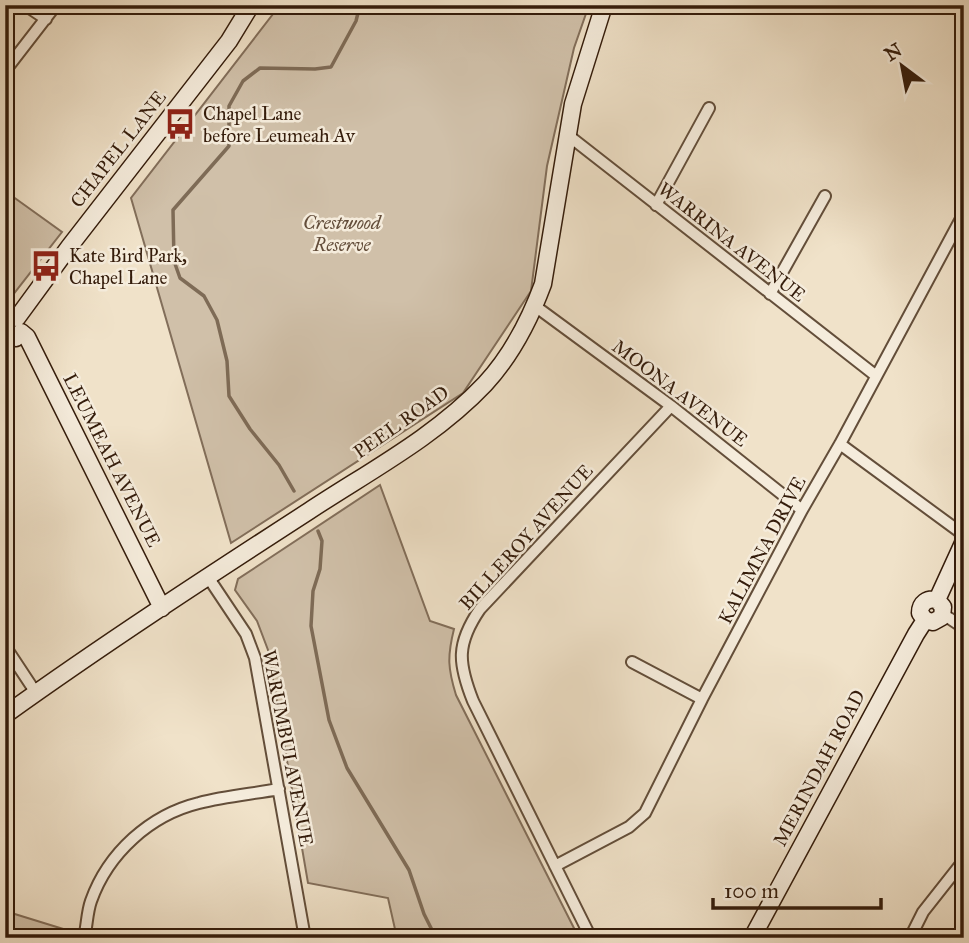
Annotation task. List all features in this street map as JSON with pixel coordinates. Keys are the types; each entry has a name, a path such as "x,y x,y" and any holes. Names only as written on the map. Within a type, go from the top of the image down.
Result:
{"street":[{"path":"25,5 46,19"},
{"path":"5,71 56,5"},
{"name":"CHAPEL LANE","path":"12,326 69,247 229,41 251,5"},
{"name":"PEEL ROAD","path":"5,715 438,426 486,383 504,359 535,306 543,284 573,104 604,5"},
{"path":"656,205 709,108"},
{"name":"WARRINA AVENUE","path":"569,136 876,375"},
{"path":"770,294 825,196"},
{"name":"KALIMNA DRIVE","path":"555,866 629,827 645,813 802,510 964,213"},
{"name":"MOONA AVENUE","path":"535,306 671,406 802,510"},
{"name":"LEUMEAH AVENUE","path":"12,326 27,337 162,608"},
{"name":"BILLEROY AVENUE","path":"591,938 473,701 464,680 460,657 463,640 480,609 671,406"},
{"path":"840,444 964,535"},
{"name":"MERINDAH ROAD","path":"752,938 916,634 933,618 920,613 921,606 927,600 937,600 964,541"},
{"name":"WARUMBUI AVENUE","path":"208,577 252,646 305,938"},
{"path":"933,618 949,618 964,628"},
{"path":"5,646 36,693"},
{"path":"632,662 702,699"},
{"path":"84,938 91,902 107,868 129,841 160,819 197,803 279,789"},
{"path":"910,938 923,912 964,860"}],"green space":[{"name":"Crestwood Reserve","path":"280,5 589,5 574,48 547,166 531,291 463,393 231,543 131,198"},
{"path":"5,191 62,232 5,305"},
{"path":"380,485 430,621 454,629 449,663 456,695 579,938 397,938 388,898 308,883 268,650 257,621 235,590 238,579"},
{"path":"5,911 73,932 72,938 5,938"}],"waterway":[{"path":"294,491 279,465 250,429 229,396 227,361 217,320 204,296 180,278 174,261 173,210 229,146 229,106 243,81 260,68 331,67 356,21 360,5"},
{"path":"318,531 322,541 320,569 313,591 311,626 329,720 347,768 409,870 424,914 436,938"}],"place":[{"name":"Chapel Lane before Leumeah Av","path":"180,124"},
{"name":"Kate Bird Park, Chapel Lane","path":"46,266"}]}
